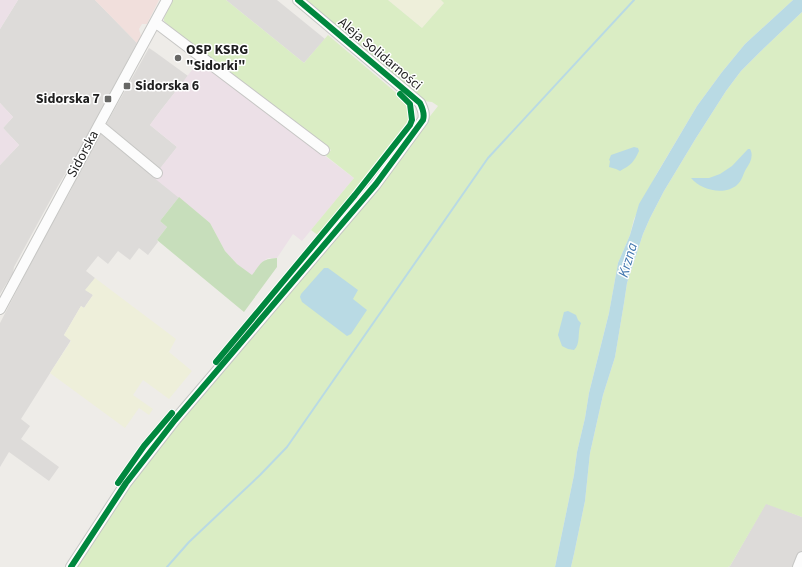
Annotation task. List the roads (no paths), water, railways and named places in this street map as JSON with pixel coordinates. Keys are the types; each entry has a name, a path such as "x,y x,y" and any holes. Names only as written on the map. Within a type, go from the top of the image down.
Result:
{"street":[{"name":"Sidorska","path":"0,309 167,0"},
{"name":"Aleja Solidarności","path":"71,567 126,483 175,420 376,184 423,120 424,112 420,103 298,0"},
{"path":"155,22 324,150"},
{"path":"99,124 157,173"},
{"path":"798,567 802,556"}],"water":[{"name":"Krzna","path":"793,0 802,0 802,12 741,71 726,91 664,191 643,234 627,283 615,357 603,395 590,453 585,501 571,567 555,567 589,393 609,313 618,263 630,235 639,204 697,106 722,72 745,44"},
{"path":"634,147 638,148 639,151 634,161 630,165 620,171 609,167 611,155"},
{"path":"748,149 750,149 752,154 750,162 740,182 732,188 719,191 713,190 701,186 691,178 709,178 720,174 732,166"},
{"path":"324,268 328,268 358,290 353,299 367,310 351,334 347,336 302,302 300,297"},
{"path":"568,311 576,315 581,323 577,345 574,350 562,346 558,335 564,312"}],"waterway":[{"path":"167,567 189,542 260,475 287,447 488,158 634,0"}],"place":[{"name":"OSP KSRG \"Sidorki\"","path":"178,58"},
{"name":"Sidorska 6","path":"127,86"},
{"name":"Sidorska 7","path":"108,99"}]}
